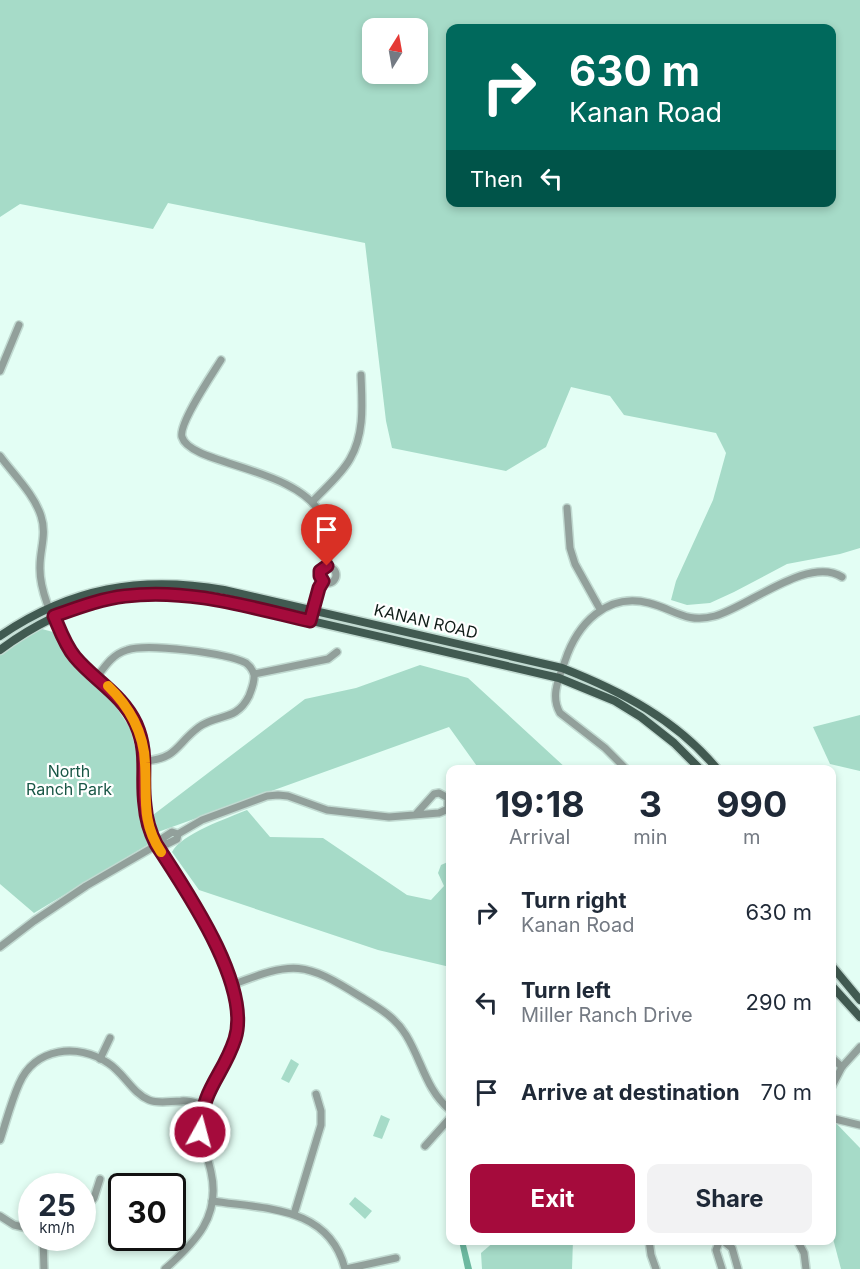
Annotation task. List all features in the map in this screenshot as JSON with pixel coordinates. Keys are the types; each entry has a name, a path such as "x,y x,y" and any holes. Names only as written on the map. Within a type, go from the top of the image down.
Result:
{"main road":[{"name":"KANAN ROAD","path":"0,636 28,617 80,595 133,585 161,583 215,588 562,668 604,684 648,708 682,734 713,765"},
{"name":"KANAN ROAD","path":"0,650 22,634 54,616 85,605 123,596 167,594 216,599 559,678 615,701 641,717 674,743 696,765"},
{"path":"836,971 860,1000"},
{"path":"836,991 860,1017"}],"street":[{"path":"0,371 18,325"},
{"path":"221,360 182,428 182,436 187,445 222,462 258,471 287,484 312,502 323,518 327,531 328,566"},
{"path":"312,502 349,461 354,452 362,421 361,375"},
{"path":"0,456 41,514 44,534 39,562 40,576 49,607 63,639 74,656 118,696 140,733 146,761 144,803 150,832 159,843 202,919 232,985 238,1011 235,1037 208,1090 203,1105 200,1132 212,1174 212,1201 208,1220 196,1240 167,1269"},
{"path":"567,508 570,548 574,564 600,609"},
{"path":"328,566 334,569 336,577 330,583 323,581 320,576 320,571 328,566"},
{"path":"622,765 605,748 560,713 556,706 555,697 562,668 576,635 591,616 600,609 630,600 657,606 683,616 708,618 803,575 820,571 836,573 842,577"},
{"path":"310,621 323,581"},
{"path":"97,677 117,654 139,647 221,655 247,664 254,674 254,684 243,707 237,712 201,726 168,756 159,760 146,761"},
{"path":"254,674 328,658 337,652"},
{"path":"416,814 434,794 439,793 446,797"},
{"path":"0,947 60,904 159,843 172,832 178,834 202,820 267,796 288,796 327,810 389,817 446,810"},
{"path":"232,985 267,972 287,968 313,970 335,980 394,1019 409,1041 432,1091 446,1106"},
{"path":"100,1059 110,1038"},
{"path":"836,1078 842,1067 860,1047"},
{"path":"0,1140 24,1074 39,1059 71,1050 100,1059 117,1070 135,1091 147,1099 162,1102 185,1101 203,1105"},
{"path":"836,1062 842,1067"},
{"path":"294,1214 321,1125 321,1111 316,1094"},
{"path":"836,1119 860,1125"},
{"path":"425,1146 446,1122"},
{"path":"96,1192 100,1179"},
{"path":"212,1201 294,1214 314,1223 329,1236 346,1269 396,1258"},
{"path":"0,1216 18,1226"},
{"path":"650,1245 655,1269"},
{"path":"718,1245 716,1250 722,1269"},
{"path":"728,1245 732,1248 738,1269"},
{"path":"800,1245 804,1253 806,1269"},
{"path":"43,1251 44,1269"}],"green space":[{"path":"0,0 860,0 860,548 787,564 710,603 687,605 671,600 676,581 713,500 726,453 716,433 624,415 610,396 571,387 546,447 506,471 392,448 386,421 365,243 168,203 153,229 20,204 0,217"},
{"name":"North Ranch Park","path":"42,629 53,632 66,656 111,699 130,728 139,762 139,811 149,844 34,913 0,884 0,655 22,639"},
{"path":"420,665 468,678 563,765 476,765 449,727 158,832 153,815 305,699 356,688"},
{"path":"860,715 860,771 830,764 813,727"},
{"path":"247,810 270,837 323,838 407,895 431,900 444,886 438,873 441,865 446,863 446,966 378,950 199,890 172,852 185,839 217,822"},
{"path":"291,1059 299,1064 289,1083 281,1079"},
{"path":"381,1115 390,1119 382,1139 373,1136"},
{"path":"836,1123 860,1148 860,1269 841,1269 835,1245"},
{"path":"355,1197 372,1211 365,1219 349,1204"},
{"path":"490,1245 573,1245 572,1269 482,1269 481,1253"}],"shaded area":[{"path":"460,1245 466,1245 472,1269 465,1269"}],"slow traffic":[{"path":"108,686 128,710 140,733 146,761 144,803 147,820 150,832 161,852"}],"route":[{"path":"200,1132 203,1105 208,1090 231,1048 238,1026 238,1011 232,985 213,940 191,898 150,832 144,803 146,761 135,721 118,696 74,656 63,639 54,616 107,599 158,593 216,599 310,621 323,581 320,571 327,566"}]}
